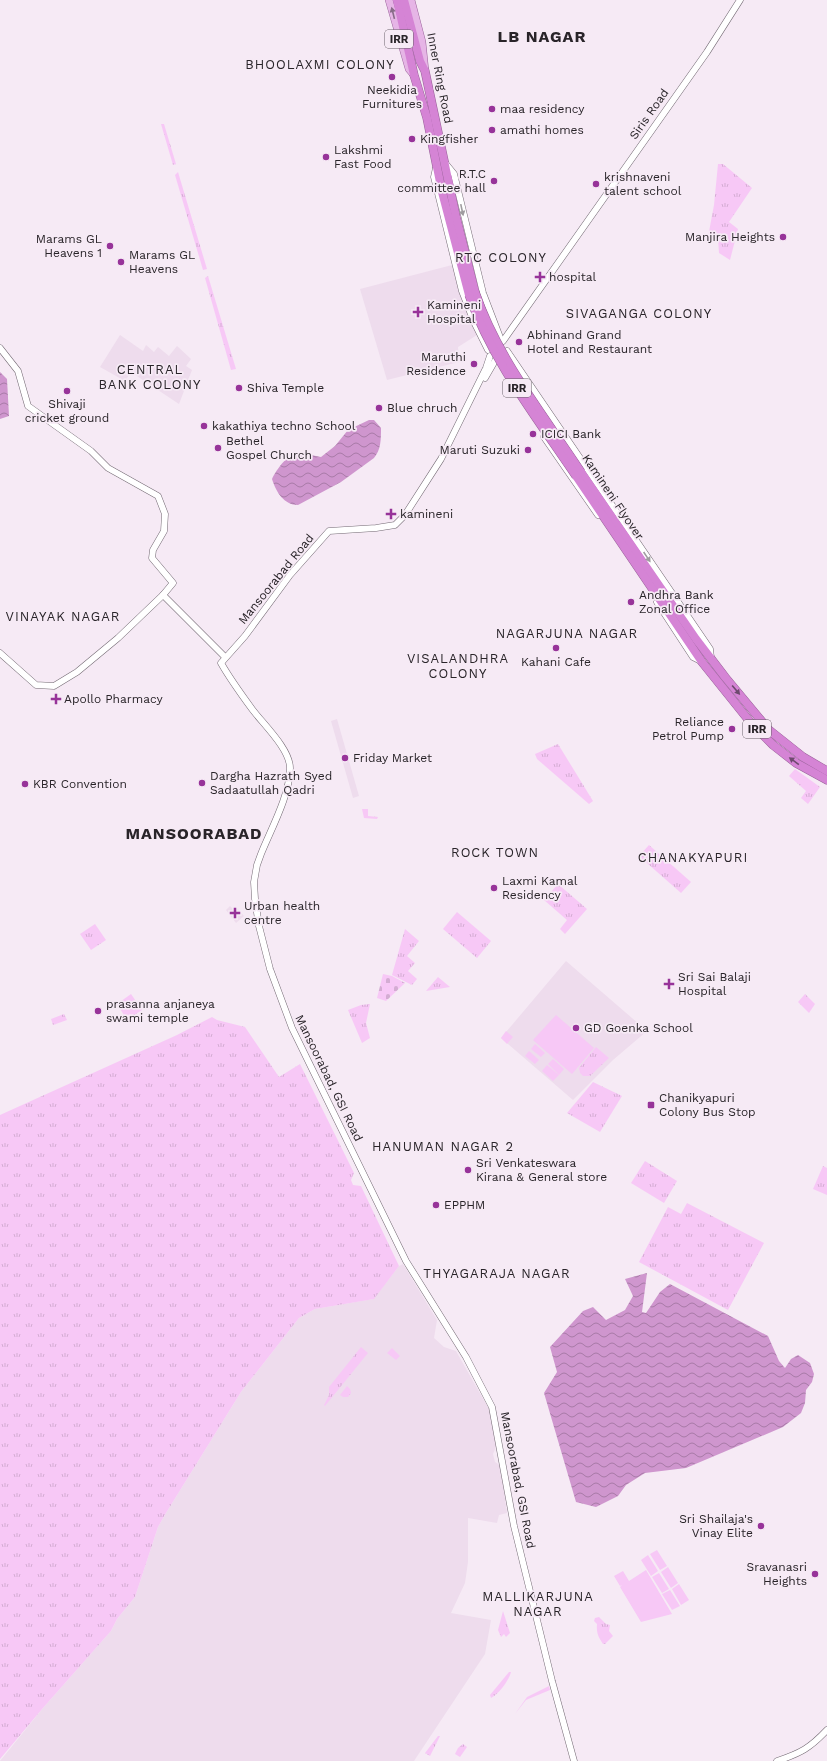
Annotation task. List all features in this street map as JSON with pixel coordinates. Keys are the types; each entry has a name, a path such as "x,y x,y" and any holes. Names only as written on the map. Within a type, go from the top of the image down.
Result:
{"highway":[{"name":"IRR","path":"397,0 414,75"},
{"name":"IRR","path":"404,0 420,61 425,71"},
{"name":"Inner Ring Road","path":"425,71 431,117 440,163"},
{"name":"Inner Ring Road","path":"414,75 431,117"},
{"name":"Kamineni Flyover","path":"440,163 444,199 481,325 500,362 711,660"},
{"name":"Kamineni Flyover","path":"579,474 702,662"},
{"name":"IRR","path":"711,660 769,730 803,757 827,771"},
{"name":"IRR","path":"702,662 751,723 773,745 796,763 827,780"}],"main road":[{"name":"Inner Ring Road","path":"390,0 409,69 414,75"},
{"name":"Inner Ring Road","path":"411,0 422,42 425,71"}],"street":[{"name":"Siris Road","path":"504,344 574,240 707,52 740,0"},
{"path":"702,662 693,657 630,561 571,477 491,355 474,322 462,291 434,177 440,163 454,174 483,293 504,344 710,650 711,660"},
{"path":"491,355 492,341 504,344"},
{"path":"491,355 504,356 504,344"},
{"path":"0,348 18,371 28,406 91,450 108,468 158,496 165,514 164,531 153,550 152,558 173,583 163,595 118,638 77,672 54,686 36,685 0,653"},
{"name":"Mansoorabad Road","path":"225,657 244,636 290,576 329,531 382,528 395,525 406,515 441,459 491,355"},
{"path":"163,595 225,657"},
{"name":"Mansoorabad, GSI Road","path":"225,657 221,663 224,669 251,708 277,740 289,760 290,766 287,787 260,854 254,882 259,926 270,969 292,1028 400,1249 466,1357 492,1407 514,1526 552,1681 574,1761"},
{"path":"777,1761 805,1750 827,1730"}],"shaded area":[{"name":"Kamineni Hospital","path":"452,265 477,335 458,347 459,362 387,380 360,289"},
{"path":"120,335 143,351 146,345 154,352 158,347 169,356 177,346 191,359 186,366 192,370 179,404 131,372 125,381 100,367"},
{"name":"Friday Market","path":"337,719 359,796 353,798 331,721"},
{"name":"Urban health centre","path":"230,906 233,909 236,907 244,916 236,923 226,910"},
{"name":"GD Goenka School","path":"566,961 647,1031 613,1060 573,1100 501,1038"},
{"path":"403,1264 437,1320 434,1338 444,1347 456,1351 490,1411 496,1447 493,1454 495,1462 500,1465 507,1513 499,1515 497,1523 468,1518 468,1562 465,1583 451,1613 491,1620 485,1654 414,1761 0,1761 43,1708 111,1631 117,1619 135,1597 158,1527 166,1513 241,1392 299,1318 315,1309 373,1299 399,1266"}],"green space":[{"path":"161,124 164,124 176,164 173,165"},
{"path":"718,164 723,164 752,188 729,222 738,229 730,260 719,253 718,239 708,237 714,205"},
{"path":"178,172 207,269 203,270 175,175"},
{"path":"208,276 236,369 231,370 205,278"},
{"path":"558,744 593,801 589,804 537,759 535,754"},
{"path":"795,769 820,787 808,804 801,798 806,791 789,776"},
{"path":"362,809 368,809 368,816 378,817 377,819 364,818"},
{"path":"649,845 691,882 681,893 639,856"},
{"path":"558,884 587,909 565,934 560,929 567,920 544,900"},
{"path":"457,912 491,941 477,958 443,929"},
{"path":"95,924 106,940 91,950 80,934"},
{"path":"405,929 419,941 407,956 415,963 408,971 417,979 412,985 392,975"},
{"path":"383,974 392,976 405,983 386,1001 377,998"},
{"path":"438,977 450,987 426,991"},
{"path":"131,994 142,1010 127,1020 117,1004"},
{"path":"805,994 815,1004 809,1013 798,1002"},
{"path":"370,1004 366,1023 370,1038 362,1043 348,1010 361,1005"},
{"path":"64,1014 67,1020 53,1025 51,1019"},
{"path":"556,1015 594,1048 572,1074 533,1040"},
{"path":"212,1017 217,1020 245,1027 279,1077 300,1064 354,1173 351,1180 353,1185 361,1186 399,1266 374,1299 315,1309 299,1318 241,1392 166,1513 158,1527 135,1597 117,1619 111,1631 0,1759 0,1115 177,1035"},
{"path":"506,1031 513,1037 507,1044 501,1038"},
{"path":"535,1044 545,1053 541,1057 531,1049"},
{"path":"596,1047 609,1058 590,1076 583,1076 580,1073 579,1068"},
{"path":"529,1051 539,1060 535,1064 525,1056"},
{"path":"553,1059 564,1069 559,1075 548,1064"},
{"path":"547,1065 559,1075 553,1081 542,1071"},
{"path":"593,1082 622,1096 600,1132 567,1113"},
{"path":"645,1161 677,1181 664,1203 631,1183"},
{"path":"823,1166 827,1168 827,1195 813,1189"},
{"path":"687,1203 764,1243 728,1310 639,1262 668,1207 681,1214"},
{"path":"361,1347 368,1353 325,1406 324,1405 329,1395 329,1387"},
{"path":"392,1348 400,1356 396,1360 387,1353"},
{"path":"347,1386 351,1393 348,1397 343,1397 340,1395"},
{"path":"657,1550 667,1566 660,1570 650,1554"},
{"path":"648,1555 658,1571 651,1576 641,1560"},
{"path":"668,1567 678,1583 671,1588 661,1572"},
{"path":"646,1570 672,1614 641,1622 620,1587 622,1585 620,1586 614,1576 623,1571 629,1581"},
{"path":"659,1573 669,1589 662,1593 652,1577"},
{"path":"679,1584 689,1600 681,1605 672,1589"},
{"path":"670,1590 680,1606 672,1610 662,1594"},
{"path":"503,1611 510,1633 506,1637 504,1634 501,1637 498,1630"},
{"path":"599,1617 606,1624 610,1625 609,1631 613,1636 605,1644 603,1644 599,1637 597,1624 594,1621 595,1618"},
{"path":"509,1672 511,1672 506,1683 491,1698 490,1695"},
{"path":"549,1686 550,1690 526,1700 515,1714 527,1697"},
{"path":"438,1736 440,1736 430,1756 425,1753"},
{"path":"463,1744 467,1747 460,1757 455,1754 458,1748"}],"water":[{"path":"0,372 7,379 9,416 0,419"},
{"path":"369,420 374,420 381,428 381,440 374,458 341,482 298,505 289,503 281,497 272,479 280,466 288,458 297,453 321,457 335,446 348,430"},
{"path":"647,1273 642,1312 646,1313 660,1292 670,1284 768,1336 779,1361 785,1368 791,1359 798,1355 810,1363 814,1374 812,1382 806,1390 805,1403 801,1413 783,1427 686,1468 645,1473 626,1485 618,1496 596,1507 576,1502 544,1393 557,1372 550,1347 583,1311 593,1307 606,1320 625,1310 633,1296 625,1279"}],"place":[{"name":"Neekidia Furnitures","path":"392,77"},
{"name":"maa residency","path":"492,109"},
{"name":"amathi homes","path":"492,130"},
{"name":"Kingfisher","path":"412,139"},
{"name":"Lakshmi Fast Food","path":"326,157"},
{"name":"R.T.C committee hall","path":"494,181"},
{"name":"krishnaveni talent school","path":"596,184"},
{"name":"Manjira Heights","path":"783,237"},
{"name":"Marams GL Heavens 1","path":"110,246"},
{"name":"Marams GL Heavens","path":"121,262"},
{"name":"hospital","path":"540,277"},
{"name":"Kamineni Hospital","path":"418,312"},
{"name":"Abhinand Grand Hotel and Restaurant","path":"519,342"},
{"name":"Maruthi Residence","path":"474,364"},
{"name":"Shiva Temple","path":"239,388"},
{"name":"Shivaji cricket ground","path":"67,391"},
{"name":"Blue chruch","path":"379,408"},
{"name":"kakathiya techno School","path":"204,426"},
{"name":"ICICI Bank","path":"533,434"},
{"name":"Bethel Gospel Church","path":"218,448"},
{"name":"Maruti Suzuki","path":"528,450"},
{"name":"kamineni","path":"391,514"},
{"name":"Andhra Bank Zonal Office","path":"631,602"},
{"name":"Kahani Cafe","path":"556,648"},
{"name":"Apollo Pharmacy","path":"56,699"},
{"name":"Reliance Petrol Pump","path":"732,729"},
{"name":"Friday Market","path":"345,758"},
{"name":"Dargha Hazrath Syed Sadaatullah Qadri","path":"202,783"},
{"name":"KBR Convention","path":"25,784"},
{"name":"Laxmi Kamal Residency","path":"494,888"},
{"name":"Urban health centre","path":"235,913"},
{"name":"Sri Sai Balaji Hospital","path":"669,984"},
{"name":"prasanna anjaneya swami temple","path":"98,1011"},
{"name":"GD Goenka School","path":"576,1028"},
{"name":"Chanikyapuri Colony Bus Stop","path":"651,1105"},
{"name":"Sri Venkateswara Kirana & General store","path":"468,1170"},
{"name":"EPPHM","path":"436,1205"},
{"name":"Sri Shailaja's Vinay Elite","path":"761,1526"},
{"name":"Sravanasri Heights","path":"815,1574"}],"district":[{"name":"LB NAGAR","path":"542,36"},
{"name":"BHOOLAXMI COLONY","path":"320,64"},
{"name":"RTC COLONY","path":"501,257"},
{"name":"SIVAGANGA COLONY","path":"639,313"},
{"name":"CENTRAL BANK COLONY","path":"150,376"},
{"name":"VINAYAK NAGAR","path":"63,616"},
{"name":"NAGARJUNA NAGAR","path":"567,633"},
{"name":"VISALANDHRA COLONY","path":"458,666"},
{"name":"MANSOORABAD","path":"194,833"},
{"name":"ROCK TOWN","path":"495,852"},
{"name":"CHANAKYAPURI","path":"693,857"},
{"name":"HANUMAN NAGAR 2","path":"443,1146"},
{"name":"THYAGARAJA NAGAR","path":"497,1273"},
{"name":"MALLIKARJUNA NAGAR","path":"538,1604"}]}
